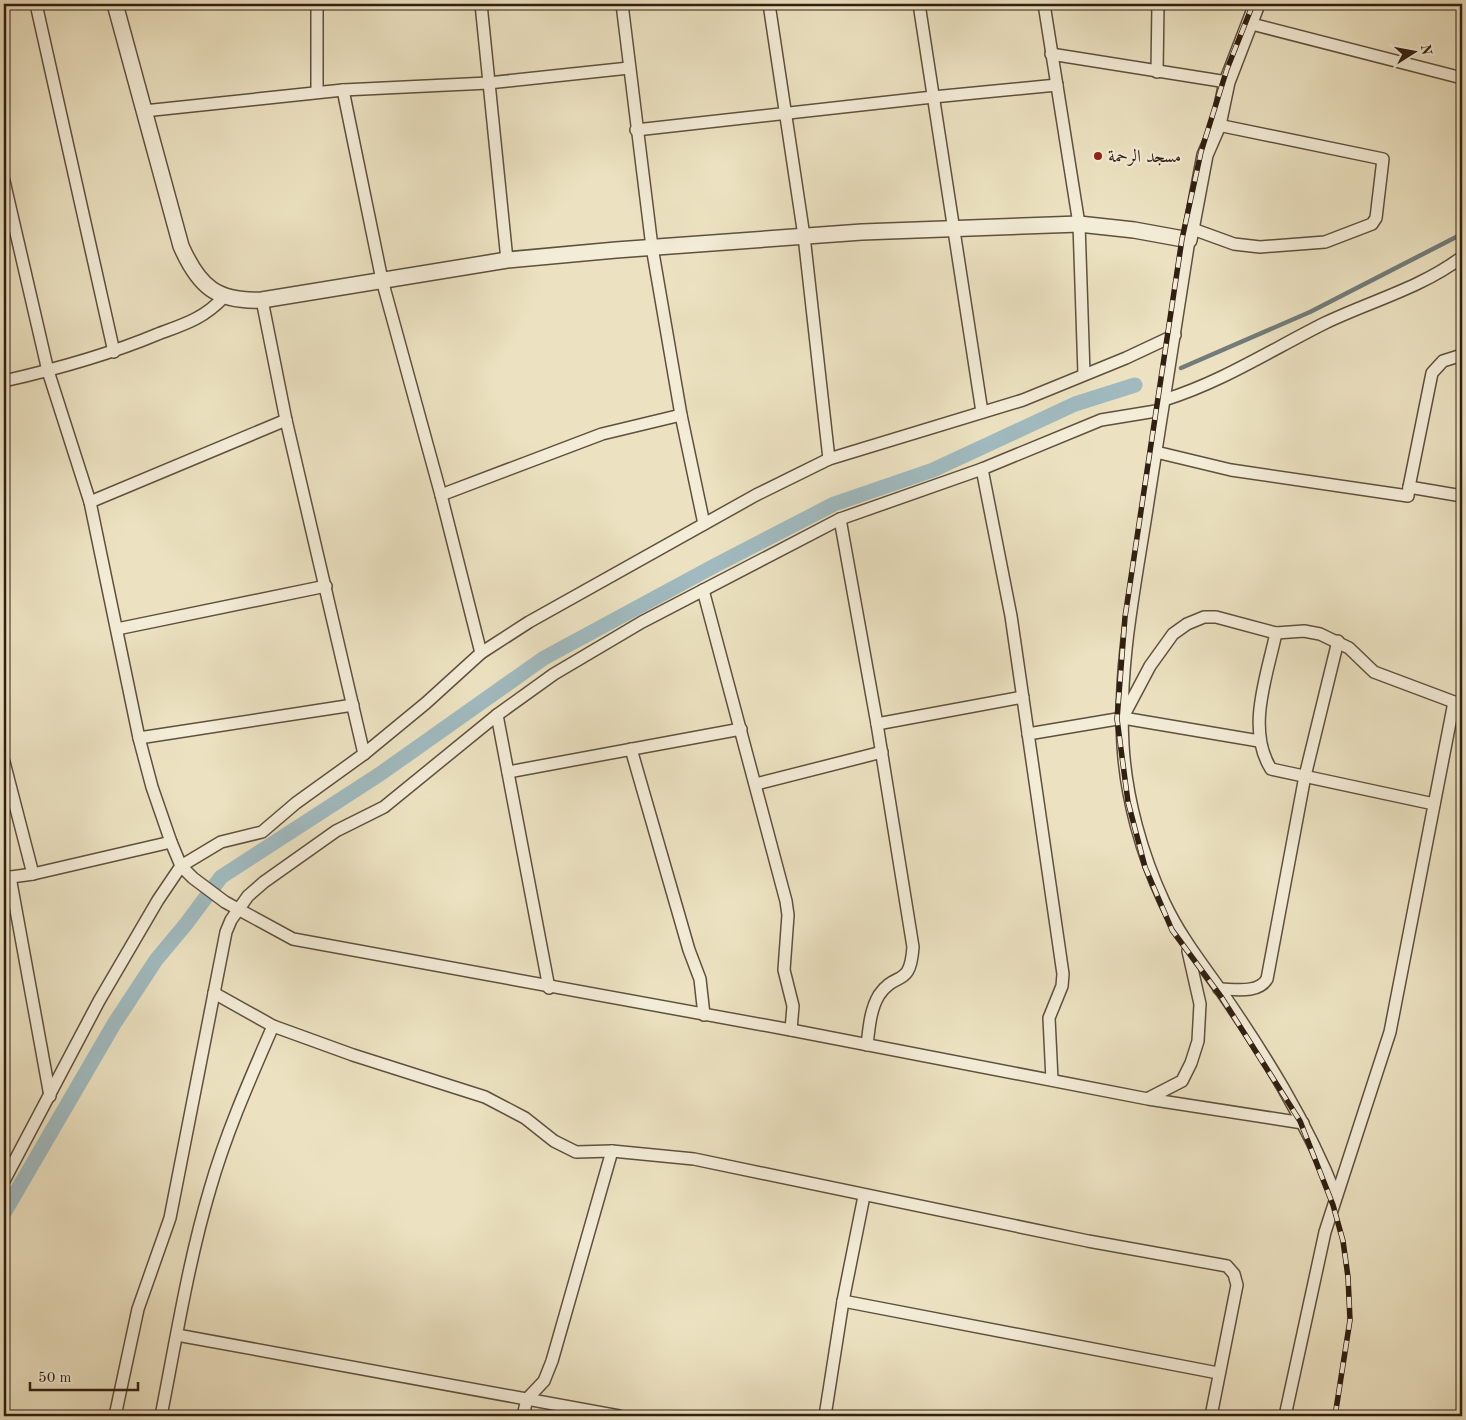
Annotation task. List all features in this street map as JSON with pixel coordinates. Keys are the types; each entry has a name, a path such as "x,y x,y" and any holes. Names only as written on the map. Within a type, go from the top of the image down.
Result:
{"street":[{"path":"36,4 114,352"},
{"path":"115,4 181,246 190,265 200,278 224,297 244,300 262,300 507,260 652,247 952,228 1079,224 1190,234 1234,244 1260,247 1325,242 1372,224 1376,218 1383,159 1218,125"},
{"path":"317,4 317,92"},
{"path":"481,4 507,260"},
{"path":"622,4 636,130 652,247 681,414 704,524"},
{"path":"770,4 804,236 829,459"},
{"path":"919,4 952,228 982,412"},
{"path":"1044,4 1079,224 1084,374"},
{"path":"1157,72 1158,4"},
{"path":"1257,4 1248,23 1227,82 1218,125 1205,155 1190,234 1131,616 1123,718 1126,769 1136,821 1150,868 1164,902 1187,945 1219,989 1303,1123 1321,1157 1336,1196"},
{"path":"1248,23 1462,78"},
{"path":"1051,54 1227,82"},
{"path":"144,111 317,92 488,83 629,68"},
{"path":"636,130 1057,85"},
{"path":"343,90 382,280 441,495 481,653"},
{"path":"4,181 48,371 90,502 139,738 152,787 181,866 192,878 226,902 293,939 549,988 791,1030 1148,1099 1303,1123"},
{"path":"115,1416 138,1309 170,1218 226,932 231,920 248,896 264,882 336,831 384,807 497,715 554,674 642,622 703,590 840,519 982,469 1101,420 1163,405 1247,366 1325,323 1430,279 1462,257"},
{"path":"4,381 48,371 114,352 197,320 210,311 224,297"},
{"path":"262,300 286,420 364,754"},
{"path":"4,1181 104,992 158,900 181,866 221,842 262,832 296,803 364,754 426,703 481,653 529,622 756,495 829,459 1023,400 1126,358 1175,335"},
{"path":"1156,452 1231,470 1408,496 1432,373 1443,360 1462,355"},
{"path":"441,495 602,434 681,414"},
{"path":"90,502 286,420"},
{"path":"982,469 1011,616 1063,974 1062,986 1049,1018 1052,1080"},
{"path":"1409,488 1462,496"},
{"path":"840,519 882,752 913,947 912,965 904,978 890,984 879,995 872,1008 867,1045"},
{"path":"117,629 326,586"},
{"path":"703,590 786,902 788,922 784,970 793,1006 791,1030"},
{"path":"1123,718 1160,651 1173,634 1186,624 1204,617 1216,616 1276,633 1304,631 1338,641 1358,654 1374,672 1458,703 1434,804 1390,1032 1325,1232 1285,1416"},
{"path":"1276,633 1260,713 1259,742 1264,757 1271,769 1434,804"},
{"path":"1219,989 1255,988 1261,986 1267,979 1305,776 1338,641"},
{"path":"877,724 1023,697"},
{"path":"139,738 353,705"},
{"path":"497,715 549,988"},
{"path":"1028,734 1123,718 1259,742"},
{"path":"508,772 741,729"},
{"path":"631,749 689,950 700,979 704,1015"},
{"path":"756,784 882,752"},
{"path":"4,762 33,874"},
{"path":"50,1096 7,877 33,874 171,842"},
{"path":"1148,1099 1182,1081 1191,1063 1198,1041 1200,1004 1187,945"},
{"path":"214,993 273,1026 353,1055 484,1097 525,1118 554,1141 576,1152 612,1151 694,1159 864,1196 1227,1266 1234,1274 1236,1285 1210,1416"},
{"path":"161,1416 210,1187 244,1094 273,1026"},
{"path":"523,1416 527,1399 544,1381 552,1361 612,1151"},
{"path":"825,1416 843,1301 864,1196"},
{"path":"843,1301 1218,1373"},
{"path":"177,1335 619,1416"}],"waterway":[{"path":"1181,368 1310,312 1462,234"},
{"path":"4,1213 114,1024 156,960 221,877 380,774 544,658 716,565 834,504 933,470 1075,404 1135,385"}],"railway":[{"path":"1253,4 1227,69 1201,152 1182,239 1125,617 1117,719 1128,802 1145,867 1172,930 1222,998 1300,1121 1333,1205 1343,1241 1348,1277 1350,1320 1335,1416"}],"place":[{"name":"مسجد الرحمة","path":"1098,156"}]}
